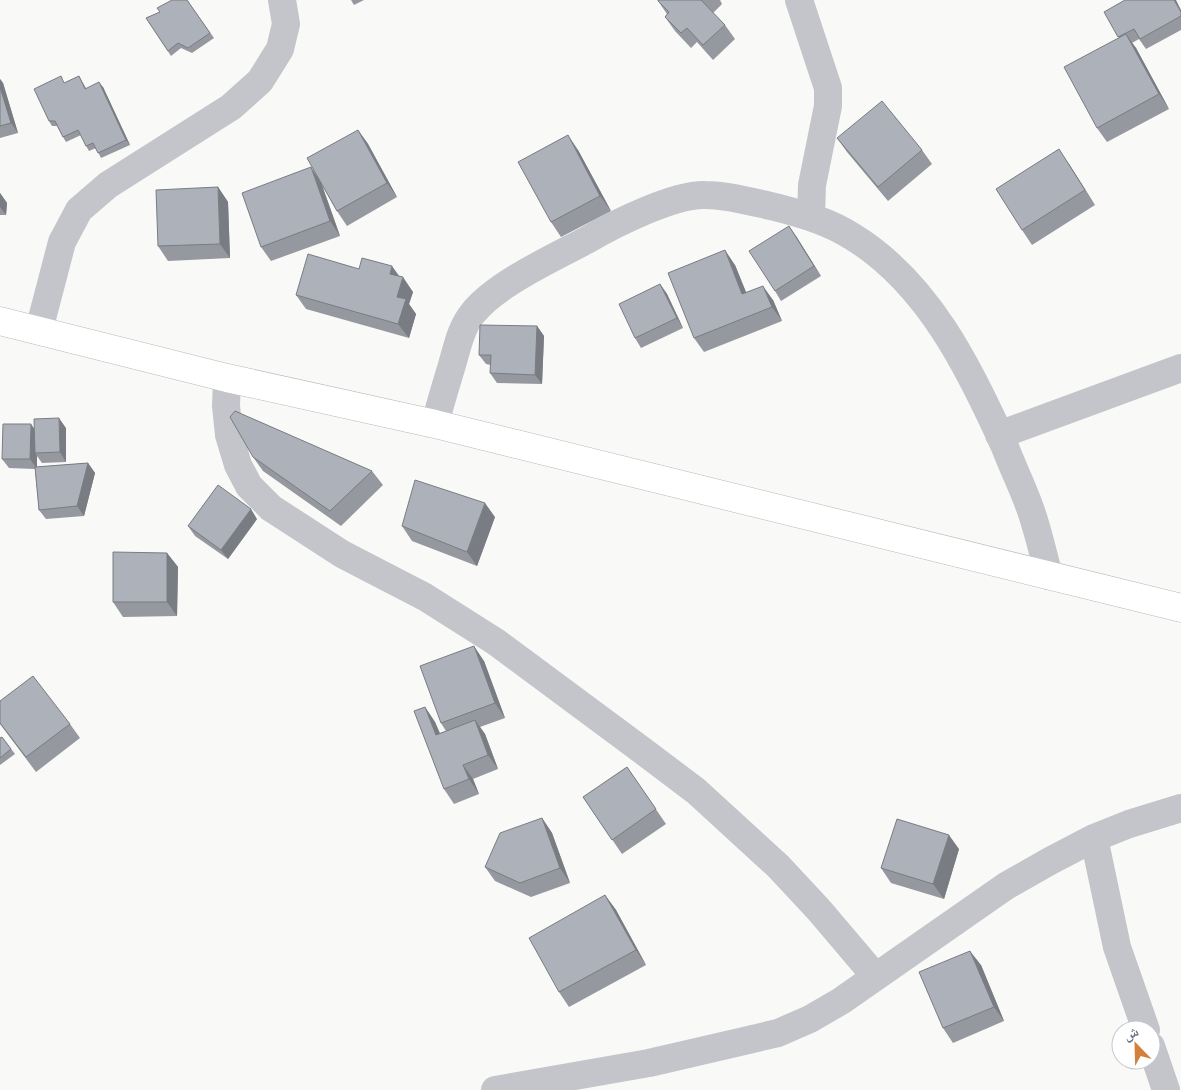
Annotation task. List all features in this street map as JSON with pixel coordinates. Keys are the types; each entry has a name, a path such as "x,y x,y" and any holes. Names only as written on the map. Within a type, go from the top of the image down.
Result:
{"main road":[{"path":"0,321 227,378 435,424 1181,608"}],"street":[{"path":"39,330 62,242 79,210 108,185 231,107 260,82 280,49 286,24 282,0"},
{"path":"798,0 828,88 828,106 812,185 811,216"},
{"path":"435,424 460,339 472,314 493,293 602,231 674,200 703,194 737,199 811,216 854,237 879,256 908,283 934,316 959,356 999,434 1031,509 1049,576"},
{"path":"999,434 1181,368"},
{"path":"227,378 226,406 229,436 238,465 249,486 271,508 342,554 425,597 496,642 644,750 696,791 778,866 819,910 875,976"},
{"path":"495,1090 649,1063 778,1033 810,1020 841,1001 1006,886 1094,838 1129,824 1181,808"},
{"path":"1094,838 1117,947 1143,1020"},
{"path":"1159,1070 1166,1090"}],"building":[{"path":"172,0 187,0 210,33 188,48 178,43 168,51 146,18 160,12 157,8"},
{"path":"658,0 701,0 725,25 703,45 687,28 681,33 665,17 669,12"},
{"path":"1125,0 1174,0 1181,12 1181,16 1140,39 1134,29 1118,37 1104,12"},
{"path":"1126,34 1159,94 1097,128 1064,67"},
{"path":"61,76 64,83 79,76 85,89 99,82 126,140 98,153 93,143 86,146 78,130 63,137 55,121 49,121 34,89"},
{"path":"0,87 11,123 0,126"},
{"path":"882,101 922,150 878,187 837,138"},
{"path":"358,130 387,183 337,211 307,158"},
{"path":"568,135 600,196 551,222 518,162"},
{"path":"1059,149 1085,190 1022,230 996,189"},
{"path":"311,167 330,221 261,247 242,193"},
{"path":"218,187 220,244 158,246 156,190"},
{"path":"789,226 814,266 775,291 749,251"},
{"path":"725,250 742,294 763,286 772,307 694,338 668,273"},
{"path":"308,254 359,269 362,258 392,266 390,274 403,277 397,297 406,299 398,324 296,295"},
{"path":"660,284 677,318 635,338 619,304"},
{"path":"480,325 537,326 535,375 490,373 491,355 479,355"},
{"path":"235,411 372,471 330,511 253,457 230,417"},
{"path":"59,418 60,452 35,453 34,419"},
{"path":"3,424 31,424 30,459 2,459"},
{"path":"88,463 77,506 39,510 35,467"},
{"path":"415,480 485,503 467,552 402,526"},
{"path":"218,485 251,509 221,550 188,526"},
{"path":"113,552 167,553 167,602 113,602"},
{"path":"474,646 495,703 441,723 420,666"},
{"path":"33,676 70,724 26,757 0,723 0,701"},
{"path":"425,707 436,735 475,720 488,755 463,765 469,779 444,789 414,711"},
{"path":"2,737 11,749 0,758 0,738"},
{"path":"627,767 656,809 612,840 583,797"},
{"path":"542,818 560,868 520,883 485,867 500,833"},
{"path":"897,819 949,835 933,884 881,868"},
{"path":"605,895 636,950 559,992 529,938"},
{"path":"970,951 994,1007 943,1028 919,972"}]}
